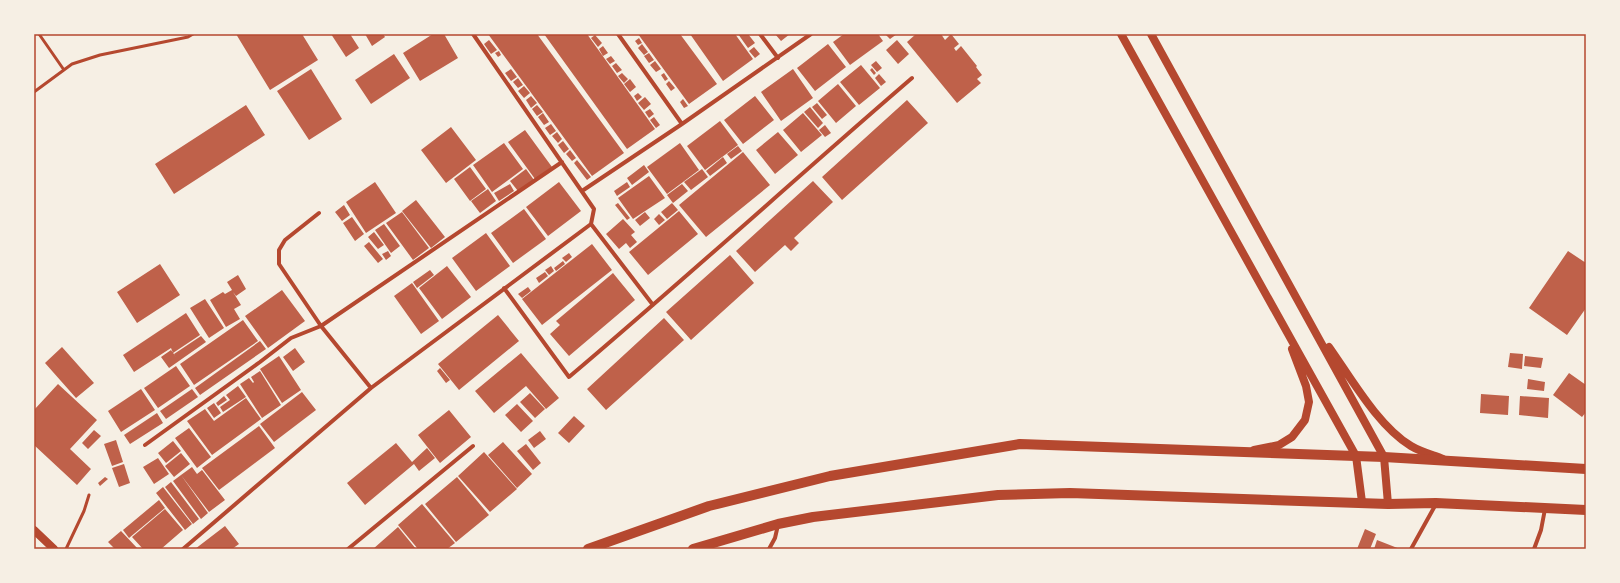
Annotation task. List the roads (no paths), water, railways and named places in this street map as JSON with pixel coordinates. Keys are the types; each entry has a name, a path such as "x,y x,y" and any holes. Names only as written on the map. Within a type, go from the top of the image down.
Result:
{"main road":[{"path":"1121,34 1356,456 1362,502"},
{"path":"1150,34 1384,457 1388,504"},
{"path":"1303,310 1366,400 1391,430 1412,447 1448,461"},
{"path":"1242,452 1279,445 1292,437 1305,420 1309,402 1306,386 1281,320"},
{"path":"588,549 709,506 822,478 1020,444 1384,457 1586,469"},
{"path":"693,549 705,547 778,524 813,517 998,495 1070,493 1388,504 1436,503 1586,510"},
{"path":"34,530 54,549"}],"street":[{"path":"183,549 371,388 591,224 594,209 473,34"},
{"path":"618,34 682,124"},
{"path":"760,34 778,58"},
{"path":"582,191 682,124 811,34"},
{"path":"504,288 569,377 912,78"},
{"path":"145,445 291,338 321,326 562,162"},
{"path":"319,213 285,240 279,250 279,264 321,326 371,388"},
{"path":"591,224 653,305"},
{"path":"348,549 473,446"},
{"path":"1411,549 1436,503"},
{"path":"1534,549 1541,530 1545,508"},
{"path":"769,549 775,538 778,524"}],"lane":[{"path":"39,34 64,70"},
{"path":"34,92 72,64 100,55 188,37 193,34"},
{"path":"66,549 84,511 89,495"}]}
